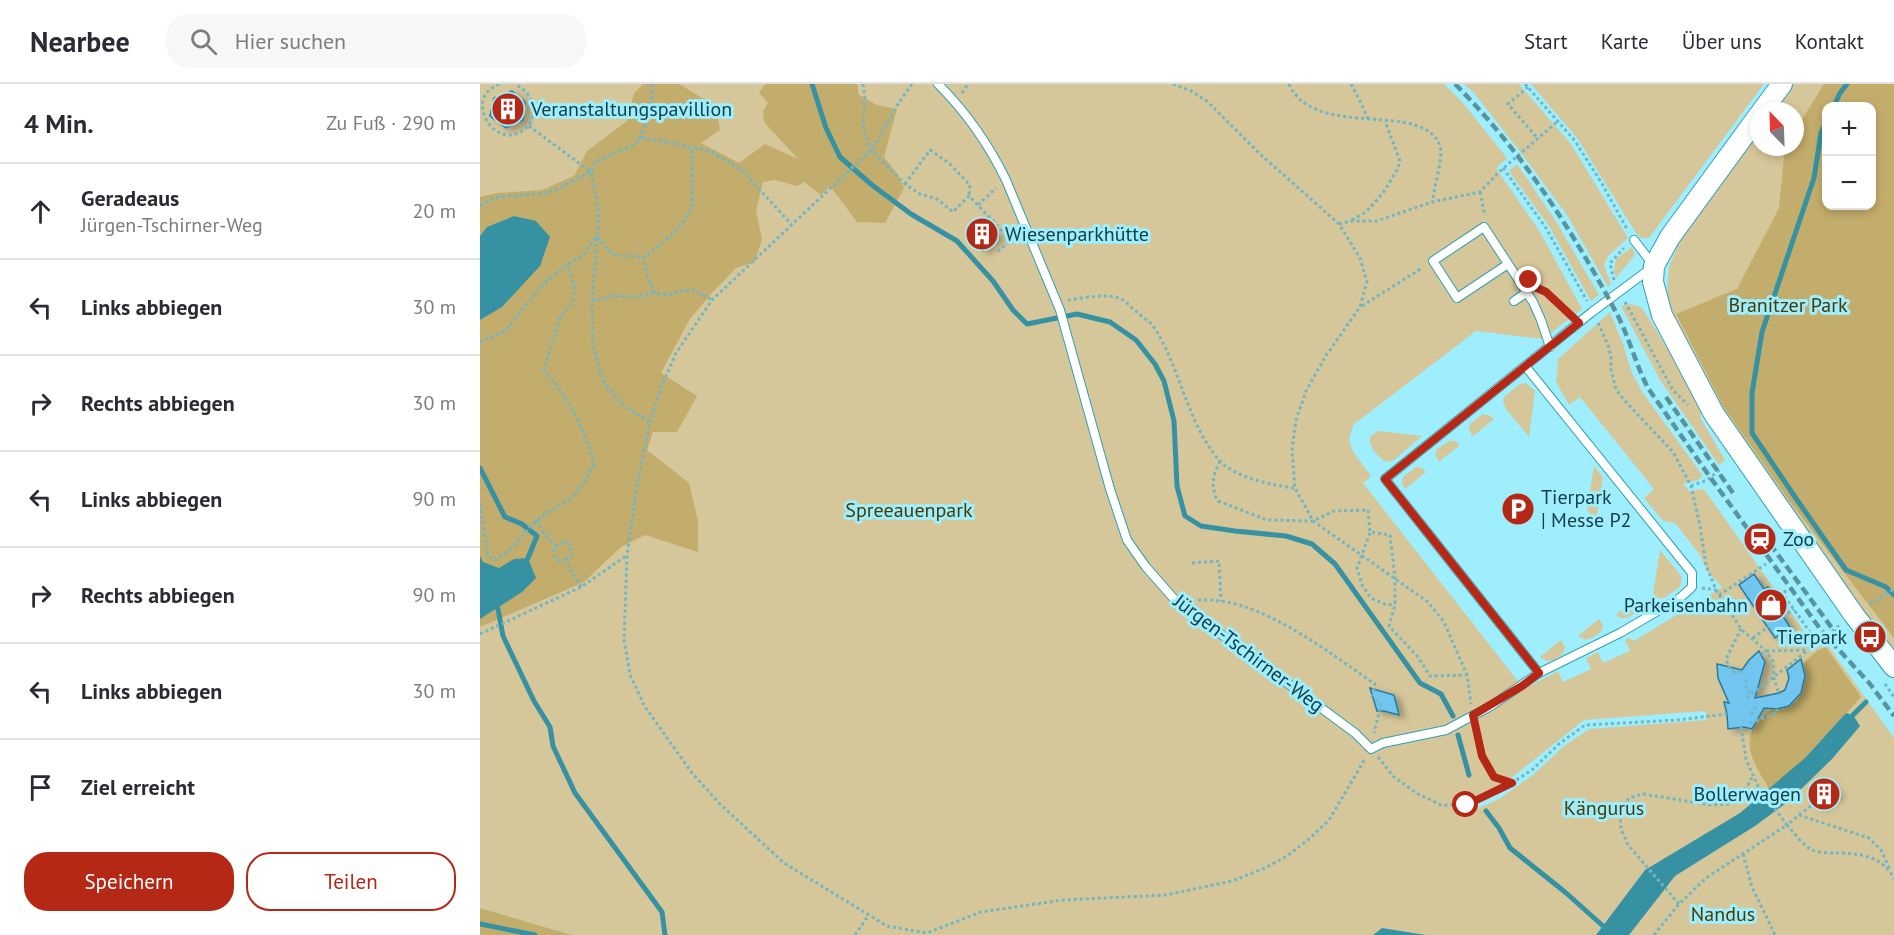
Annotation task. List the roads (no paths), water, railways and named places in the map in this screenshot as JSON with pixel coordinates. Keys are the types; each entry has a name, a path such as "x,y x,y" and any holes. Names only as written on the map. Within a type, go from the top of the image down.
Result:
{"street":[{"path":"1769,102 1782,84"},
{"path":"1750,127 1670,237 1654,266 1653,282 1662,315 1714,414 1854,615 1894,667"}],"lane":[{"name":"Jürgen-Tschirner-Weg","path":"938,84 956,102 996,159 1058,306 1117,514 1127,540 1146,567 1175,600 1355,733 1371,749 1383,742 1446,730 1522,686 1539,673"},
{"path":"1508,264 1457,298 1433,261 1484,227 1508,264 1526,293 1541,320 1550,347"},
{"path":"1526,367 1692,573 1692,587 1680,598 1620,633 1539,673 1385,479 1592,312 1654,266 1634,240"},
{"path":"1514,301 1526,293"}],"water":[{"path":"514,216 536,221 550,237 540,266 502,307 480,320 480,236 487,227"},
{"path":"480,556 483,562 499,568 514,559 528,558 536,578 522,592 480,619"},
{"path":"1846,713 1853,715 1860,726 1832,759 1789,801 1755,826 1675,876 1629,935 1596,935 1645,870 1740,813 1805,758"},
{"path":"1382,928 1426,935 1373,935"}],"waterway":[{"path":"812,84 826,128 840,157 872,185 911,214 957,241 1027,324 1077,314 1110,322 1136,340 1155,364 1164,381 1174,421 1177,486 1185,516 1201,526 1286,536 1312,544 1335,564 1420,683 1441,694 1453,716"},
{"path":"1836,102 1847,84"},
{"path":"1822,131 1814,178 1762,332 1752,393 1752,433 1846,570 1886,587 1894,595"},
{"path":"480,468 505,517 522,524 537,536 528,558"},
{"path":"498,609 503,636 534,701 550,727 553,746 575,793 662,912 665,935"},
{"path":"1853,715 1866,702"},
{"path":"1458,735 1469,775"},
{"path":"1486,811 1510,848 1603,926"},
{"path":"480,924 535,935"}],"railway":[{"path":"1455,84 1503,137 1565,224 1618,316 1648,388 1821,630 1870,684 1894,716"},
{"path":"1666,397 1733,493"},
{"path":"1770,544 1843,643"}],"place":[{"name":"Veranstaltungspavillion","path":"508,109"},
{"name":"Wiesenparkhütte","path":"982,234"},
{"name":"Tierpark | Messe P2","path":"1518,509"},
{"name":"Zoo","path":"1760,539"},
{"name":"Parkeisenbahn","path":"1771,605"},
{"name":"Tierpark","path":"1870,637"},
{"name":"Bollerwagen","path":"1824,794"}],"park label":[{"name":"Branitzer Park","path":"1788,305"},
{"name":"Spreeauenpark","path":"909,510"},
{"name":"Kängurus","path":"1604,808"},
{"name":"Nandus","path":"1723,914"}]}
